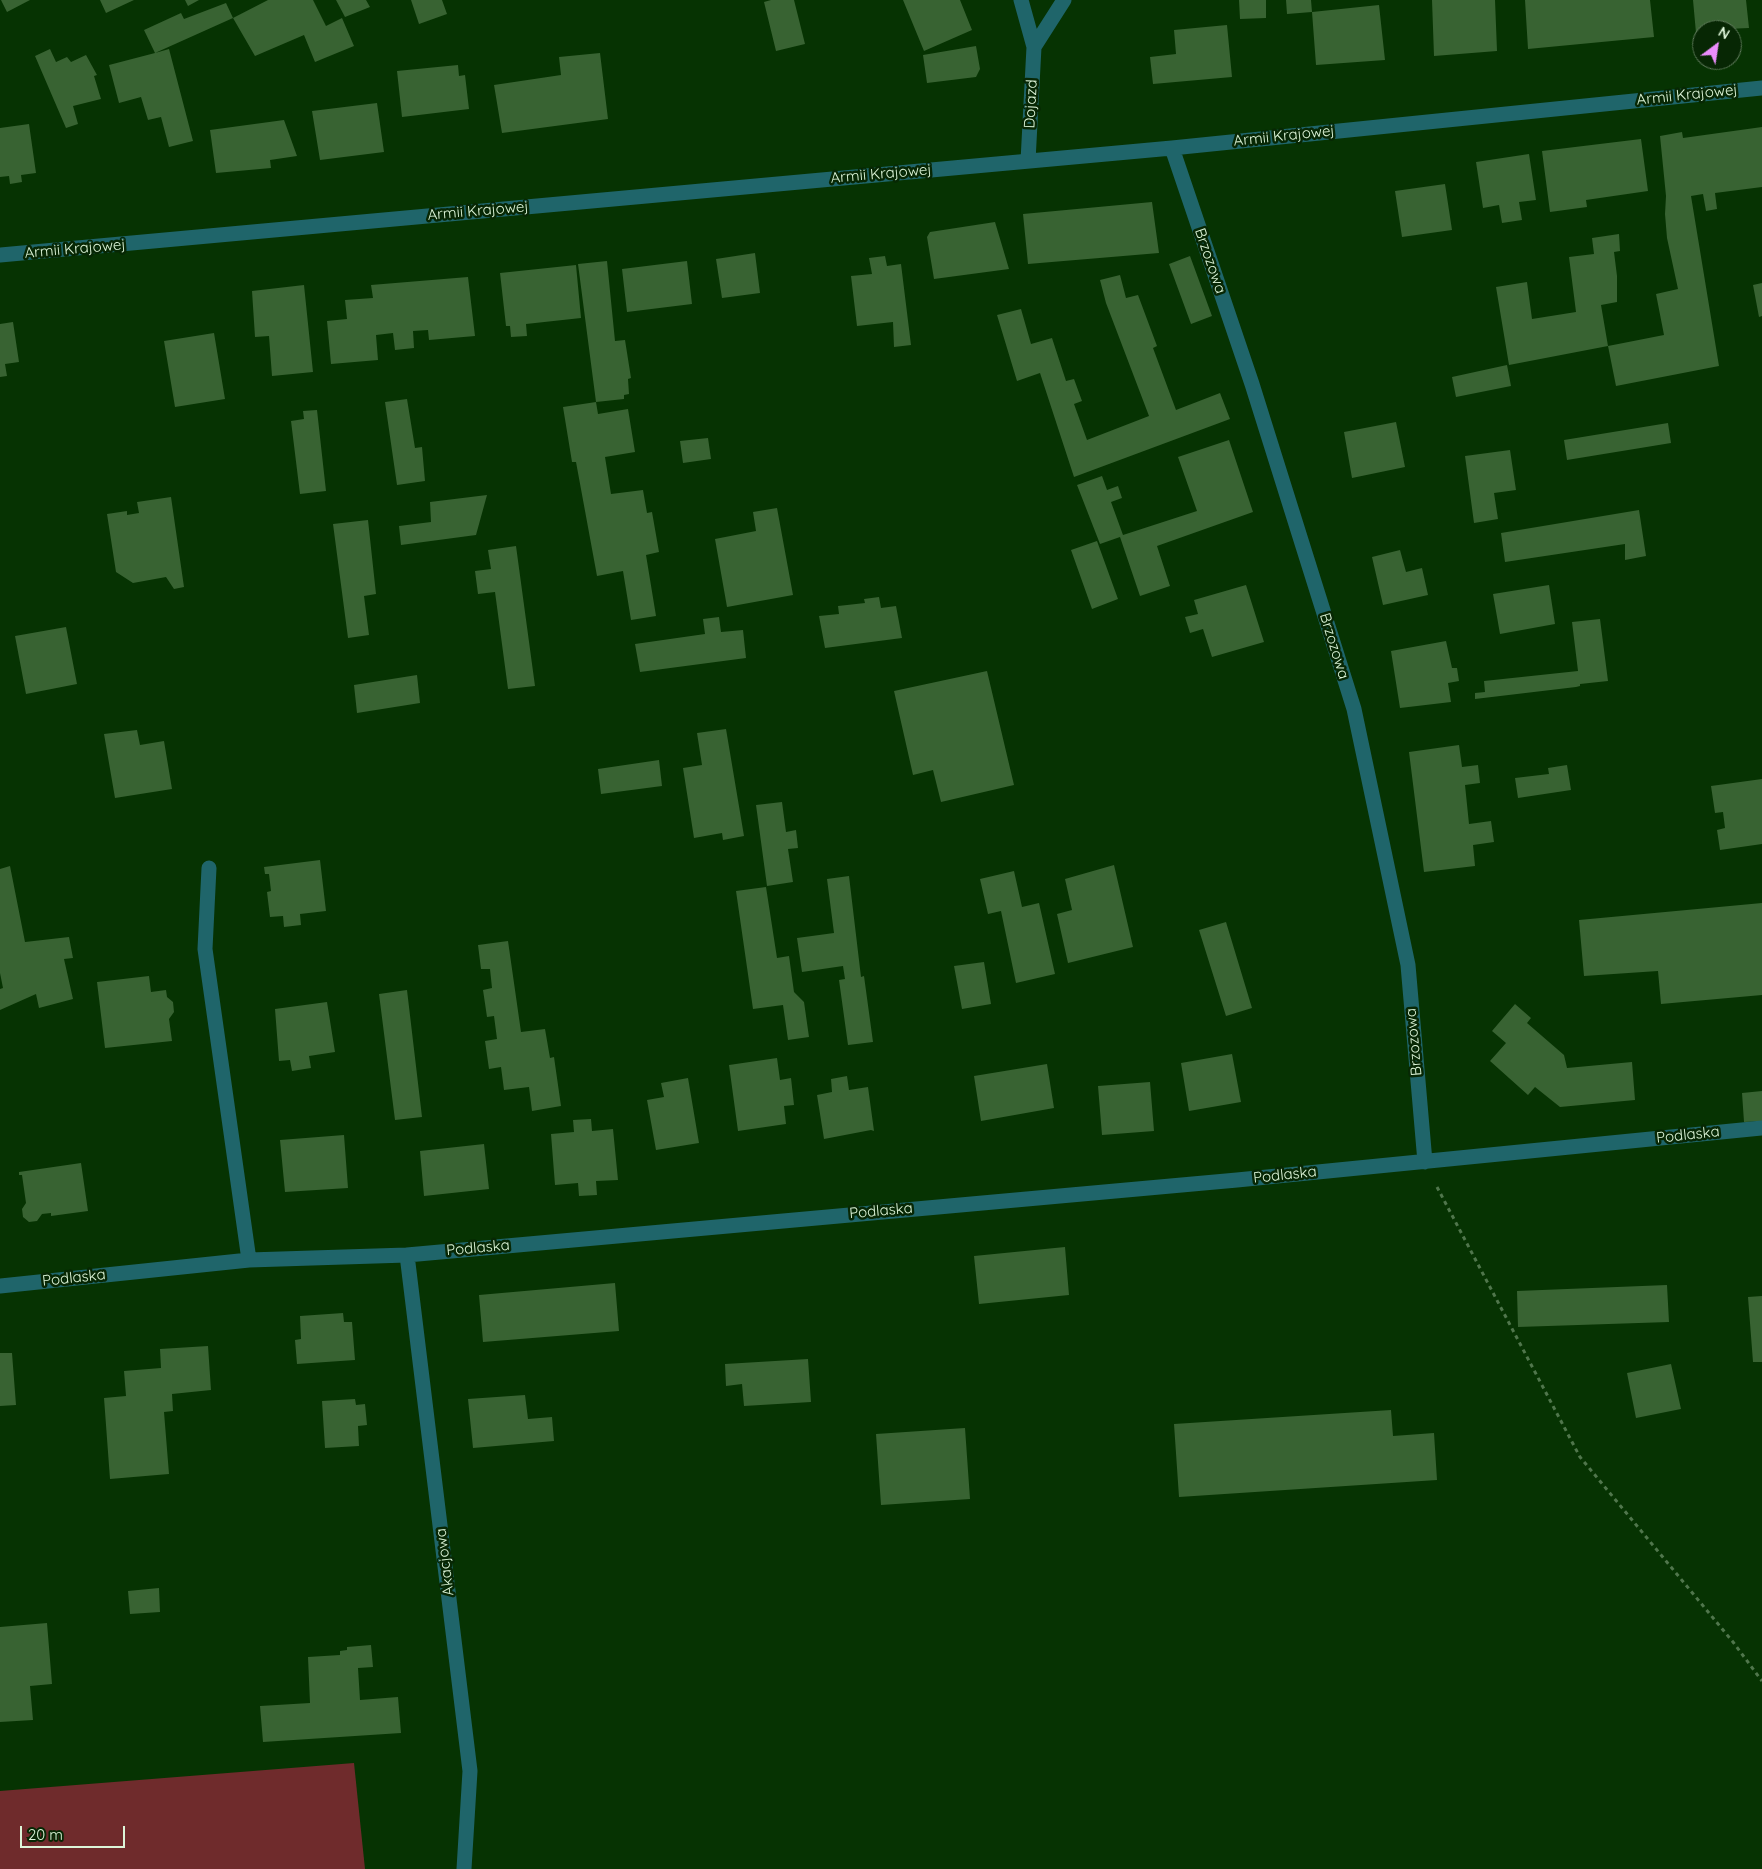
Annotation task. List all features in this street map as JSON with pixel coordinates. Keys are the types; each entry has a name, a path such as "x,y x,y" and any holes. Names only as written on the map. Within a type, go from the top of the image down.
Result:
{"street":[{"name":"Dojazd","path":"1021,0 1034,48 1028,160"},
{"name":"Dojazd","path":"1034,48 1064,0"},
{"name":"Armii Krajowej","path":"0,255 1172,148 1762,88"},
{"name":"Brzozowa","path":"1172,148 1252,384 1354,709 1408,965 1425,1162"},
{"path":"209,868 205,949 249,1260"},
{"name":"Podlaska","path":"0,1286 249,1260 407,1255 1425,1162 1762,1128"},
{"name":"Akacjowa","path":"407,1255 470,1771 464,1869"}],"path":[{"path":"1425,1162 1452,1219 1580,1457 1733,1642 1762,1681"}],"shaded area":[{"path":"354,1763 365,1869 0,1869 0,1791"}],"building":[{"path":"1,0 30,0 7,12"},
{"path":"100,0 134,0 106,13"},
{"path":"185,0 199,0 188,6"},
{"path":"268,0 313,0 326,26 342,18 354,46 315,62 304,35 255,56 233,18"},
{"path":"336,0 366,0 370,7 345,17"},
{"path":"411,0 442,0 447,14 419,24"},
{"path":"771,0 794,0 805,44 776,51 764,2"},
{"path":"903,0 960,0 972,30 924,51"},
{"path":"1239,0 1266,0 1266,18 1240,19"},
{"path":"1286,0 1311,0 1312,12 1287,14"},
{"path":"1432,0 1495,0 1497,51 1434,56"},
{"path":"1525,0 1650,0 1654,37 1528,49"},
{"path":"1693,0 1746,0 1749,28 1742,28 1742,20 1695,20"},
{"path":"226,3 233,18 155,53 144,30 181,13 184,19"},
{"path":"1379,5 1385,60 1316,65 1312,12"},
{"path":"1227,25 1232,77 1153,84 1150,57 1176,54 1174,30"},
{"path":"976,46 980,69 976,77 927,83 923,55"},
{"path":"50,49 56,62 67,57 71,62 86,55 97,75 94,76 101,99 73,106 78,124 66,128 35,56"},
{"path":"169,49 193,141 169,147 161,117 148,120 141,97 119,103 109,65"},
{"path":"600,53 608,119 502,133 494,85 561,75 559,57"},
{"path":"458,65 459,76 465,75 469,109 402,117 397,71"},
{"path":"377,103 384,152 320,160 312,111"},
{"path":"284,120 297,156 270,160 271,168 216,173 210,130"},
{"path":"29,124 36,173 21,175 22,182 10,184 9,176 0,177 0,128"},
{"path":"1762,127 1762,187 1715,193 1717,209 1706,211 1703,194 1691,196 1719,366 1616,386 1608,346 1664,335 1656,294 1678,289 1667,238 1666,196 1660,136 1682,132 1683,138"},
{"path":"1641,139 1648,191 1586,200 1587,207 1550,212 1542,151"},
{"path":"1529,154 1536,200 1519,202 1522,220 1502,223 1499,205 1483,208 1476,162"},
{"path":"1445,184 1452,230 1402,237 1395,191"},
{"path":"1152,202 1159,253 1028,264 1023,214"},
{"path":"995,222 1009,269 934,279 927,237 930,232"},
{"path":"1619,234 1620,251 1614,252 1617,276 1617,302 1601,305 1608,346 1509,365 1496,287 1527,282 1532,319 1576,312 1569,257 1594,254 1592,238"},
{"path":"755,253 760,293 722,298 716,259"},
{"path":"885,256 887,266 901,264 911,345 894,347 893,322 857,326 851,276 872,274 869,258"},
{"path":"1190,256 1212,316 1191,324 1169,264"},
{"path":"607,261 615,341 625,340 631,378 628,379 629,394 624,395 624,399 596,402 578,264"},
{"path":"687,261 692,304 627,312 622,269"},
{"path":"576,265 581,318 526,324 527,336 511,337 510,326 506,326 500,273"},
{"path":"1120,275 1126,298 1138,295 1157,346 1153,348 1176,410 1220,393 1230,419 1074,477 1040,373 1017,381 997,315 1021,309 1031,344 1052,338 1066,381 1074,379 1082,401 1074,404 1087,440 1149,416 1106,303 1100,280"},
{"path":"468,277 475,336 429,340 428,330 413,331 414,348 395,350 393,333 376,335 378,360 331,364 327,321 347,319 345,300 373,298 371,285"},
{"path":"1762,283 1762,316 1759,317 1753,285"},
{"path":"304,285 313,372 272,376 269,336 255,337 252,291"},
{"path":"13,322 19,362 5,364 7,376 0,377 0,324"},
{"path":"214,333 225,399 175,407 164,341"},
{"path":"1507,365 1511,386 1456,397 1452,377"},
{"path":"407,399 415,448 422,447 425,481 397,485 385,402"},
{"path":"596,402 598,414 628,409 635,452 605,457 611,494 643,490 647,513 652,512 659,552 646,555 656,616 631,620 623,571 597,576 576,462 572,462 563,407"},
{"path":"317,410 326,491 300,494 291,421 304,419 303,411"},
{"path":"1396,422 1405,467 1352,478 1344,432"},
{"path":"1668,423 1671,443 1567,460 1564,440"},
{"path":"708,438 711,459 683,463 680,441"},
{"path":"1229,440 1253,512 1157,546 1170,586 1140,596 1120,537 1100,544 1077,485 1102,476 1107,490 1118,486 1122,498 1111,502 1123,535 1197,511 1178,457"},
{"path":"1510,450 1516,490 1494,493 1498,519 1474,523 1465,456"},
{"path":"487,495 476,535 401,545 399,526 431,522 430,502"},
{"path":"171,497 184,587 174,589 166,577 133,583 116,572 107,514 127,511 127,515 139,513 137,502"},
{"path":"777,508 793,595 727,607 715,539 756,531 753,512"},
{"path":"1639,510 1646,556 1625,560 1625,544 1505,562 1501,533"},
{"path":"368,520 376,594 364,596 369,635 348,638 333,524"},
{"path":"1097,541 1118,599 1092,609 1071,550"},
{"path":"516,546 535,686 508,689 495,592 478,594 475,571 491,569 488,550"},
{"path":"1400,550 1406,572 1422,568 1428,595 1383,605 1372,557"},
{"path":"1246,585 1264,642 1212,657 1203,629 1190,633 1185,617 1198,614 1194,600"},
{"path":"1549,585 1555,624 1500,634 1493,594"},
{"path":"879,597 881,608 896,606 902,638 825,648 819,616 839,614 838,606 865,603 864,599"},
{"path":"719,617 721,632 743,630 746,658 640,672 635,644 705,634 703,619"},
{"path":"1600,619 1608,681 1580,684 1580,686 1576,687 1475,699 1475,693 1485,692 1484,681 1578,671 1572,622"},
{"path":"66,627 77,684 26,694 15,636"},
{"path":"1446,641 1452,668 1457,668 1459,681 1448,683 1451,702 1400,708 1391,651"},
{"path":"987,671 1014,785 941,802 933,770 913,775 894,691"},
{"path":"417,675 420,703 357,713 354,685"},
{"path":"726,729 744,836 723,840 722,833 694,838 683,768 702,765 697,733"},
{"path":"137,730 140,745 164,741 172,789 115,798 104,734"},
{"path":"1459,745 1462,767 1478,765 1480,783 1465,785 1469,824 1491,821 1494,842 1473,845 1475,866 1424,872 1409,752"},
{"path":"659,760 662,786 601,794 598,769"},
{"path":"1567,765 1571,790 1518,798 1515,778 1549,774 1548,768"},
{"path":"1762,779 1762,844 1720,850 1717,830 1725,828 1723,812 1715,813 1711,786"},
{"path":"782,802 786,832 796,830 798,848 788,849 793,882 767,886 756,805"},
{"path":"320,860 326,911 300,914 301,925 284,927 283,916 270,917 267,892 271,891 269,874 265,874 264,867"},
{"path":"1114,865 1133,947 1068,963 1057,914 1072,910 1065,879"},
{"path":"10,866 25,942 69,937 73,958 64,959 73,999 39,1008 36,994 0,1010 0,989 3,988 0,973 0,869"},
{"path":"1014,871 1022,907 1039,903 1055,974 1016,983 1001,911 988,914 980,879"},
{"path":"849,876 861,977 864,976 873,1042 848,1045 839,980 845,979 843,966 802,972 797,938 834,933 827,879"},
{"path":"766,887 777,958 789,956 794,992 804,1002 809,1037 788,1040 783,1005 753,1009 736,891"},
{"path":"1762,903 1762,995 1661,1004 1658,971 1584,976 1579,920"},
{"path":"1226,922 1252,1008 1226,1016 1199,930"},
{"path":"508,941 521,1032 545,1029 550,1058 554,1057 561,1106 532,1111 529,1087 504,1090 501,1067 489,1069 485,1041 497,1039 494,1016 487,1017 483,990 492,988 490,969 481,969 478,945"},
{"path":"984,962 991,1004 962,1009 954,966"},
{"path":"149,976 151,992 166,990 167,997 173,1002 174,1012 169,1019 172,1041 105,1048 97,982"},
{"path":"407,990 422,1117 395,1120 379,994"},
{"path":"327,1002 335,1052 309,1056 311,1068 292,1071 290,1060 279,1061 275,1009"},
{"path":"1515,1004 1531,1018 1527,1023 1564,1055 1567,1068 1632,1062 1635,1100 1560,1107 1535,1087 1528,1095 1490,1061 1506,1043 1492,1031"},
{"path":"1232,1054 1241,1102 1189,1111 1181,1063"},
{"path":"777,1058 780,1080 791,1078 794,1105 784,1106 786,1124 738,1131 729,1065"},
{"path":"1047,1064 1054,1108 981,1121 974,1076"},
{"path":"847,1076 849,1090 868,1087 874,1131 824,1139 817,1095 832,1092 831,1079"},
{"path":"688,1078 699,1143 656,1150 647,1100 664,1097 661,1083"},
{"path":"1150,1082 1154,1131 1102,1135 1098,1086"},
{"path":"1762,1091 1762,1121 1744,1122 1742,1093"},
{"path":"591,1119 592,1131 613,1129 618,1180 596,1181 597,1195 579,1196 578,1183 555,1185 551,1134 574,1132 573,1120"},
{"path":"344,1135 348,1188 285,1192 280,1140"},
{"path":"484,1144 489,1189 424,1196 420,1151"},
{"path":"81,1163 88,1211 51,1216 51,1213 42,1214 37,1221 29,1222 23,1217 22,1209 26,1203 22,1175 19,1175 19,1172"},
{"path":"1065,1247 1069,1295 979,1304 974,1256"},
{"path":"615,1283 619,1331 483,1342 479,1295"},
{"path":"1667,1285 1669,1322 1518,1327 1517,1291"},
{"path":"1762,1296 1762,1362 1753,1362 1748,1297"},
{"path":"343,1313 344,1322 352,1322 355,1360 297,1364 295,1340 301,1339 300,1316"},
{"path":"208,1346 211,1390 172,1394 173,1411 164,1412 169,1474 110,1479 104,1398 126,1396 124,1371 161,1368 160,1349"},
{"path":"0,1353 12,1353 16,1405 0,1406"},
{"path":"808,1359 811,1402 744,1406 742,1384 726,1386 725,1364"},
{"path":"1671,1364 1681,1409 1636,1418 1627,1373"},
{"path":"525,1395 528,1419 552,1417 554,1441 473,1448 468,1399"},
{"path":"355,1399 356,1405 365,1404 367,1425 358,1426 359,1446 325,1448 322,1401"},
{"path":"1391,1410 1393,1436 1434,1433 1437,1480 1179,1497 1174,1424"},
{"path":"965,1428 970,1499 881,1505 876,1434"},
{"path":"159,1588 160,1612 130,1614 128,1591"},
{"path":"47,1623 52,1684 30,1686 33,1720 0,1722 0,1627"},
{"path":"371,1645 373,1667 358,1668 360,1700 398,1697 401,1733 263,1742 260,1706 310,1703 308,1657 340,1655 340,1651 347,1650 347,1647"}]}
